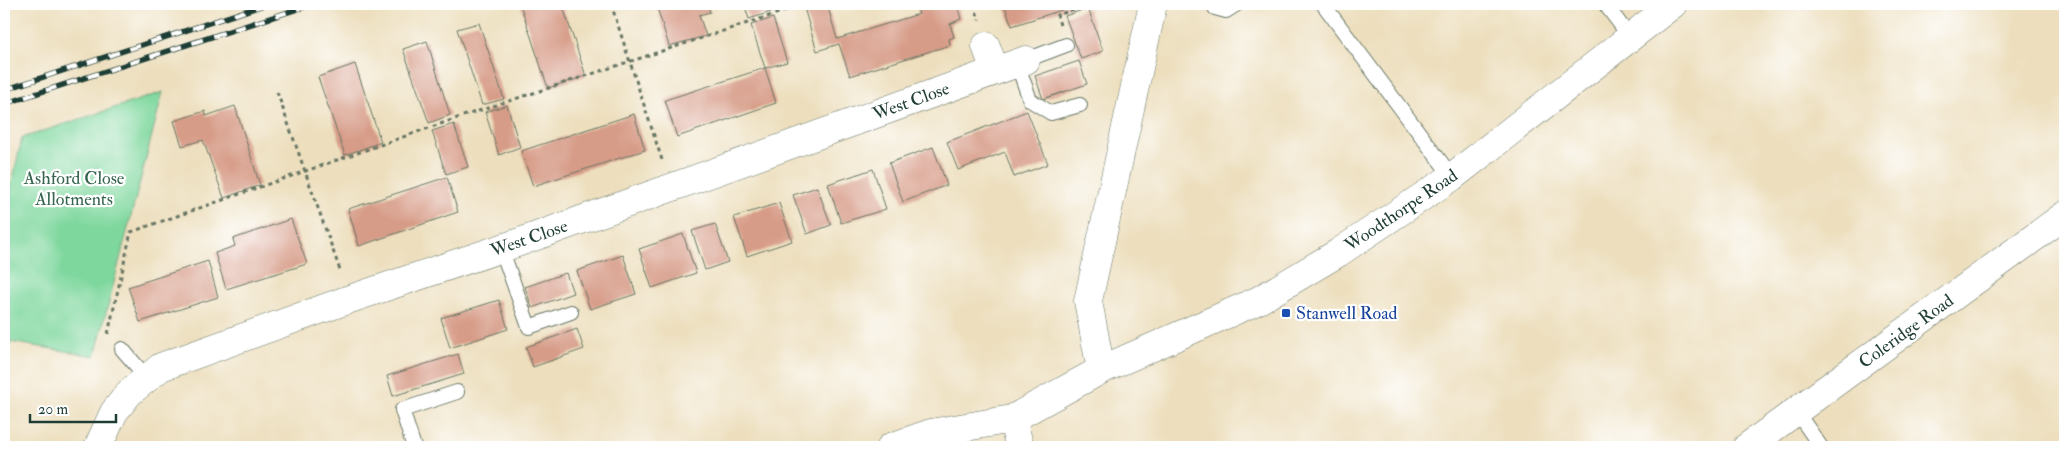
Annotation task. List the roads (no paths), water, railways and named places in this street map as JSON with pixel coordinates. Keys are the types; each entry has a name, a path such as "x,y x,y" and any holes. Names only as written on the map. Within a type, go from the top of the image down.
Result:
{"street":[{"path":"891,447 931,433 1012,419 1101,370 1088,301 1153,4"},
{"name":"Woodthorpe Road","path":"1101,370 1259,300 1338,253 1452,178 1672,4"},
{"name":"West Close","path":"98,447 114,412 130,392 161,367 671,187 1006,60"},
{"name":"Coleridge Road","path":"1747,447 2065,215"},
{"path":"1012,419 1020,447"}],"lane":[{"path":"1214,8 1226,11 1237,4"},
{"path":"1323,4 1452,178"},
{"path":"1605,4 1630,37"},
{"path":"1066,45 1006,60 1030,100 1051,113 1080,105"},
{"path":"501,248 529,327 571,312"},
{"path":"122,349 147,378"},
{"path":"414,447 402,410 457,392"},
{"path":"1796,411 1821,447"}],"railway":[{"path":"4,90 267,4"},
{"path":"4,104 313,4"}],"place":[{"name":"Stanwell Road","path":"1286,313"}],"park label":[{"name":"Ashford Close Allotments","path":"74,188"}]}
